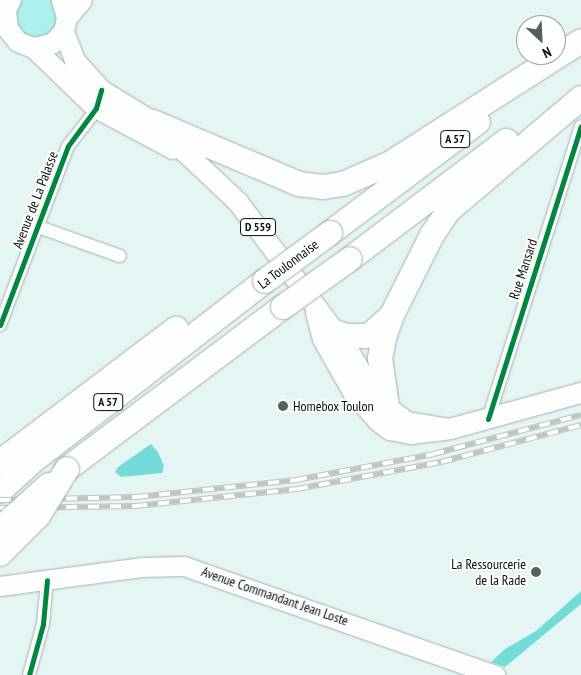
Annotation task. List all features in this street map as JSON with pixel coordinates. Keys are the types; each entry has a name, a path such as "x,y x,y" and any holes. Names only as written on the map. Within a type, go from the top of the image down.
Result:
{"highway":[{"path":"153,122 291,181 323,187 343,184 389,164 581,41"},
{"name":"La Toulonnaise","path":"0,491 27,452 224,312 581,45"},
{"name":"A 57","path":"0,529 67,469 581,85"},
{"path":"387,407 380,358 392,315 432,235 449,210 581,98"},
{"path":"335,332 346,336 369,336 392,315"},
{"path":"0,462 27,452"},
{"path":"0,554 38,516 67,469"}],"main road":[{"path":"11,0 6,10 4,25 18,42 34,48 52,44 64,16 82,0"},
{"name":"D 559","path":"64,16 75,61 99,99 153,122 238,202 315,308 335,332 370,387 387,407 407,422 450,429"},
{"name":"D 559","path":"34,48 99,99 188,156"},
{"name":"D 559","path":"315,308 323,339 341,372 378,421 390,430 411,434 450,429 581,393"},
{"name":"Avenue Commandant Jean Loste","path":"0,586 143,567 184,566 496,675"}],"street":[{"name":"Avenue de La Palasse","path":"0,325 36,226 68,146 99,99"},
{"name":"Rue Mansard","path":"488,419 581,126"},
{"path":"36,226 120,256"},
{"path":"29,675 43,624 47,580"}],"shaded area":[{"path":"11,0 62,0 67,18 34,48 6,10"},
{"path":"151,444 158,452 164,466 162,473 121,477 115,472 118,467"},
{"path":"581,591 581,604 505,667 491,662 505,649 536,631"}],"railway":[{"path":"0,500 137,497 296,480 433,454 581,415"},
{"path":"0,508 136,506 297,489 441,462 581,425"}],"cycle path":[{"path":"0,325 68,146 96,108 101,90"},
{"path":"488,419 581,126"},
{"path":"29,675 43,624 47,580"}],"place":[{"name":"Homebox Toulon","path":"283,406"},
{"name":"La Ressourcerie de la Rade","path":"536,572"}]}
